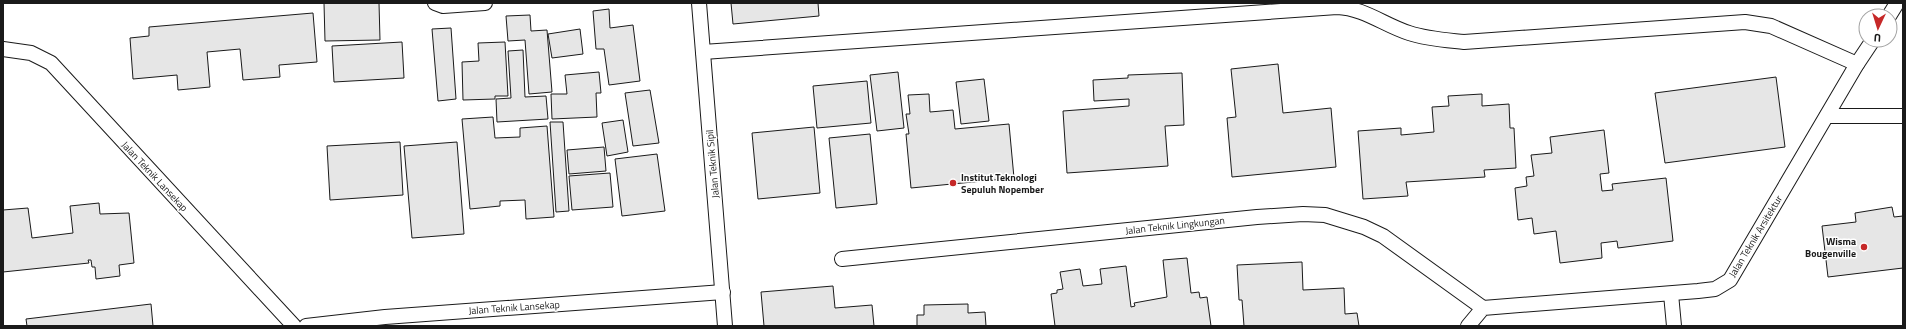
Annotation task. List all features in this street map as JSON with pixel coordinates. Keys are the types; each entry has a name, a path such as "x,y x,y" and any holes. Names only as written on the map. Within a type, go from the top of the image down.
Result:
{"lane":[{"path":"435,3 443,6 484,3"},
{"name":"Jalan Teknik Sipil","path":"698,3 725,326"},
{"path":"703,52 1342,7 1357,9 1408,33 1432,40 1464,42 1744,22 1771,26 1857,64"},
{"name":"Jalan Teknik Arsitektur","path":"1482,308 1715,290 1730,280 1868,48"},
{"name":"Jalan Teknik Lansekap","path":"3,49 31,53 51,63 294,326"},
{"path":"1827,116 1903,116"},
{"name":"Jalan Teknik Lingkungan","path":"842,259 1258,217 1303,214 1325,215 1343,219 1383,236 1482,308"},
{"name":"Jalan Teknik Lansekap","path":"306,326 385,317 723,292"},
{"path":"1671,294 1674,326"},
{"path":"1468,326 1482,308"}],"building":[{"path":"324,3 379,3 380,40 325,41"},
{"path":"731,3 818,3 819,16 733,24"},
{"path":"609,9 610,28 633,25 640,81 609,85 604,49 596,49 593,11"},
{"path":"313,13 317,62 279,65 280,77 243,80 240,49 207,52 210,87 178,90 177,75 133,79 130,38 149,36 149,27"},
{"path":"530,15 531,31 547,30 552,92 529,94 525,40 508,41 506,16"},
{"path":"451,28 456,99 438,101 432,29"},
{"path":"580,29 583,54 552,58 548,34"},
{"path":"402,42 404,78 334,82 332,46"},
{"path":"505,42 508,96 495,96 495,99 463,100 462,62 479,61 478,43"},
{"path":"523,50 525,97 546,96 548,119 497,122 496,99 511,98 508,51"},
{"path":"1278,64 1283,113 1331,108 1336,167 1232,177 1227,118 1236,117 1231,69"},
{"path":"599,72 601,93 596,93 597,117 552,119 551,94 567,94 565,75"},
{"path":"898,72 904,128 877,131 870,75"},
{"path":"1182,73 1184,125 1165,126 1168,166 1067,173 1063,111 1129,106 1129,99 1094,101 1093,80 1128,78 1128,75"},
{"path":"1776,77 1785,147 1665,163 1655,93"},
{"path":"984,79 989,121 961,124 956,82"},
{"path":"867,81 871,123 817,128 813,86"},
{"path":"650,90 659,143 633,146 625,93"},
{"path":"929,94 930,112 953,110 955,129 1009,124 1014,178 911,188 906,134 909,134 906,114 910,114 908,95"},
{"path":"1482,94 1482,106 1509,104 1510,128 1514,128 1516,168 1484,170 1485,177 1406,182 1408,196 1363,199 1358,131 1401,128 1401,135 1434,132 1432,107 1449,106 1448,96"},
{"path":"493,117 495,138 520,137 520,128 547,126 554,217 526,219 525,200 500,201 500,206 470,209 462,119"},
{"path":"623,120 628,152 607,156 602,123"},
{"path":"550,122 563,122 569,211 556,212"},
{"path":"814,127 820,193 758,199 752,133"},
{"path":"1604,130 1609,173 1600,174 1602,191 1613,190 1612,184 1666,178 1673,241 1618,248 1617,241 1601,243 1602,258 1560,263 1556,231 1534,234 1532,218 1518,220 1515,188 1527,186 1526,177 1534,176 1531,155 1552,153 1550,137"},
{"path":"870,134 877,204 836,208 829,138"},
{"path":"400,142 403,195 330,200 327,146"},
{"path":"457,142 464,234 412,238 404,146"},
{"path":"604,147 606,171 569,174 567,150"},
{"path":"657,154 665,211 622,216 615,159"},
{"path":"610,173 613,207 572,210 569,176"},
{"path":"99,203 100,214 129,213 134,263 119,265 120,276 96,279 95,267 92,267 91,260 88,260 89,263 3,272 3,210 28,208 32,238 73,233 70,206"},
{"name":"Wisma Bougenville","path":"1892,207 1894,217 1903,216 1903,268 1828,277 1822,226 1856,222 1855,213"},
{"path":"1187,258 1191,293 1199,292 1200,298 1207,297 1211,326 1055,326 1051,294 1057,293 1057,290 1063,289 1060,272 1080,269 1083,286 1102,284 1100,269 1126,266 1131,307 1135,306 1134,303 1167,297 1163,260"},
{"path":"1302,262 1303,290 1344,288 1345,314 1357,313 1359,326 1244,326 1242,300 1239,300 1237,265"},
{"path":"833,286 835,308 872,305 874,326 764,326 761,292"},
{"path":"151,304 153,326 27,326 26,319"},
{"path":"968,304 968,313 985,312 986,326 917,326 917,315 924,315 924,305"}],"place":[{"name":"Institut Teknologi Sepuluh Nopember","path":"953,183"},
{"name":"Wisma Bougenville","path":"1864,247"}]}
